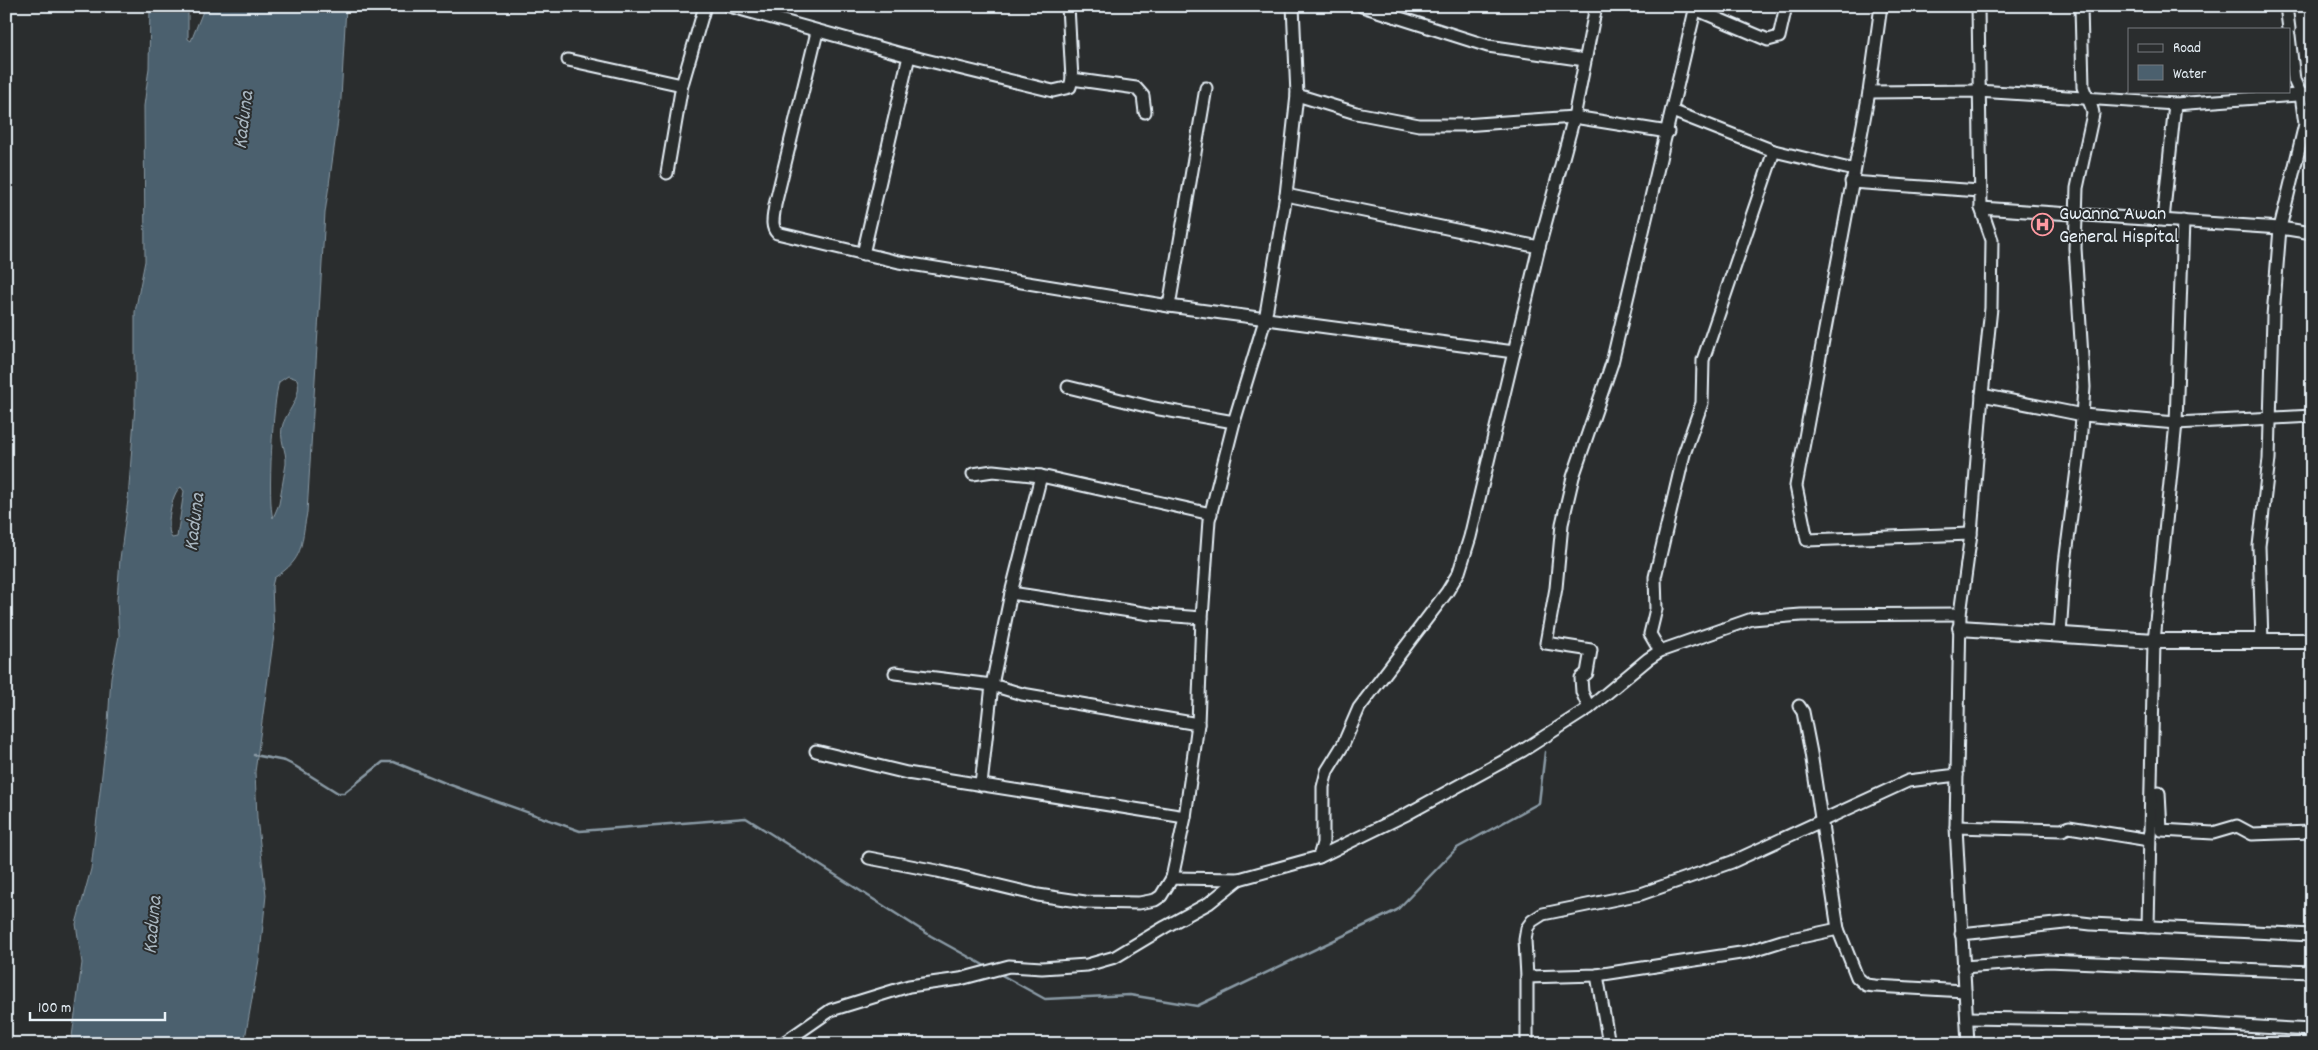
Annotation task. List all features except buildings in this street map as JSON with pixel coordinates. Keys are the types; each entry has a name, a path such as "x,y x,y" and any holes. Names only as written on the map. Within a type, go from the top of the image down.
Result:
{"street":[{"path":"667,173 682,85 706,6"},
{"path":"729,6 817,32 1052,91 1070,87 1072,79 1068,6"},
{"path":"869,858 1038,894 1085,902 1139,902 1155,900 1161,896 1172,878 1185,817 1198,724 1202,618 1211,514 1234,422 1265,320 1286,195 1297,95 1293,6"},
{"path":"1362,6 1488,46 1586,60"},
{"path":"1319,857 1323,843 1323,787 1327,771 1343,745 1359,708 1439,604 1459,572 1470,537 1539,247 1574,117 1596,6"},
{"path":"1589,708 1582,692 1582,678 1587,673 1591,650 1546,643 1556,588 1562,524 1573,477 1612,363 1668,132 1695,8 1768,40 1778,37 1786,6"},
{"path":"1881,6 1869,92 1796,486 1807,540 1972,534"},
{"path":"1968,1044 1956,826 1960,621 1972,534 1982,395 1991,308 1992,240 1981,208 1980,192 1978,6"},
{"path":"2060,634 2083,415 2084,387 2075,248 2076,215 2081,164 2093,114 2092,104 2086,98 2083,87 2081,6"},
{"path":"2286,6 2289,28"},
{"path":"817,32 776,205 774,230 777,233 899,262 1169,306 1514,352"},
{"path":"2262,642 2259,546 2269,459 2273,316 2280,228 2305,124 2306,94 2294,80 2290,44"},
{"path":"863,254 910,56"},
{"path":"568,60 682,85"},
{"path":"1072,79 1136,88 1143,96 1145,112"},
{"path":"1169,306 1206,88"},
{"path":"1869,92 1978,91 2175,104 2306,94"},
{"path":"1297,95 1356,113 1419,125 1464,125 1574,117 1668,132"},
{"path":"2163,220 2175,104"},
{"path":"1672,111 1774,151 1854,170"},
{"path":"1660,651 1650,634 1656,609 1655,578 1684,454 1702,403 1703,360 1774,151"},
{"path":"1851,182 1980,192"},
{"path":"1286,195 1539,247"},
{"path":"1981,208 2280,228 2312,233"},
{"path":"2148,927 2154,739 2154,641 2176,424 2182,222"},
{"path":"1068,387 1154,408 1234,422"},
{"path":"1982,395 2083,415 2176,424 2270,420 2312,416"},
{"path":"973,474 993,471 1041,476 1211,514"},
{"path":"981,785 992,685 1011,593 1041,476"},
{"path":"1011,593 1150,614 1202,618"},
{"path":"1172,878 1239,879 1319,857 1407,814 1522,751 1589,708 1660,651 1752,619 1801,615 1960,621 2060,634 2154,641 2312,641"},
{"path":"895,673 992,685 1029,695 1198,724"},
{"path":"2154,699 2160,830 2214,833 2237,826 2252,834 2312,832"},
{"path":"1799,706 1803,712 1811,753 1838,929 1856,977 1866,985 1965,991"},
{"path":"1956,826 2062,830 2069,827 2149,840 2154,739"},
{"path":"816,751 907,773 1185,817"},
{"path":"1527,1044 1528,977 1524,940 1527,928 1532,921 1543,914 1641,894 1732,862 1908,781 1957,775"},
{"path":"782,1044 831,1010 908,986 960,979 1009,966 1042,968 1087,965 1115,958 1165,927 1209,903 1239,879"},
{"path":"1961,934 2074,922 2312,935"},
{"path":"1528,977 1597,975 1747,952 1782,941 1838,929"},
{"path":"1963,967 2048,961 2312,972"},
{"path":"1597,975 1609,1044"},
{"path":"1967,1018 2156,1021 2312,1030"}],"water":[{"name":"Kaduna","path":"150,6 188,6 188,39 191,41 205,6 346,6 341,99 325,213 307,513 300,551 291,564 274,578 272,586 274,635 255,772 257,818 266,895 260,954 244,1044 71,1044 82,963 76,924 91,869 108,723 111,677 119,636 117,600 120,559 128,500 135,405 135,312 145,261 144,106 149,68","holes":["288,376 297,379 298,391 282,429 286,464 279,504 273,518 271,508 271,473 275,409 279,382","181,487 184,491 177,537 172,538 169,527 170,511 174,496"]}],"waterway":[{"path":"998,973 1045,999 1130,995 1197,1006 1397,910 1457,848 1539,803 1545,752"},
{"path":"254,755 285,761 338,793 344,793 383,762 394,762 445,783 580,831 746,818 931,936 987,967"}],"place":[{"name":"Gwanna Awan General Hispital","path":"2043,224"}]}
